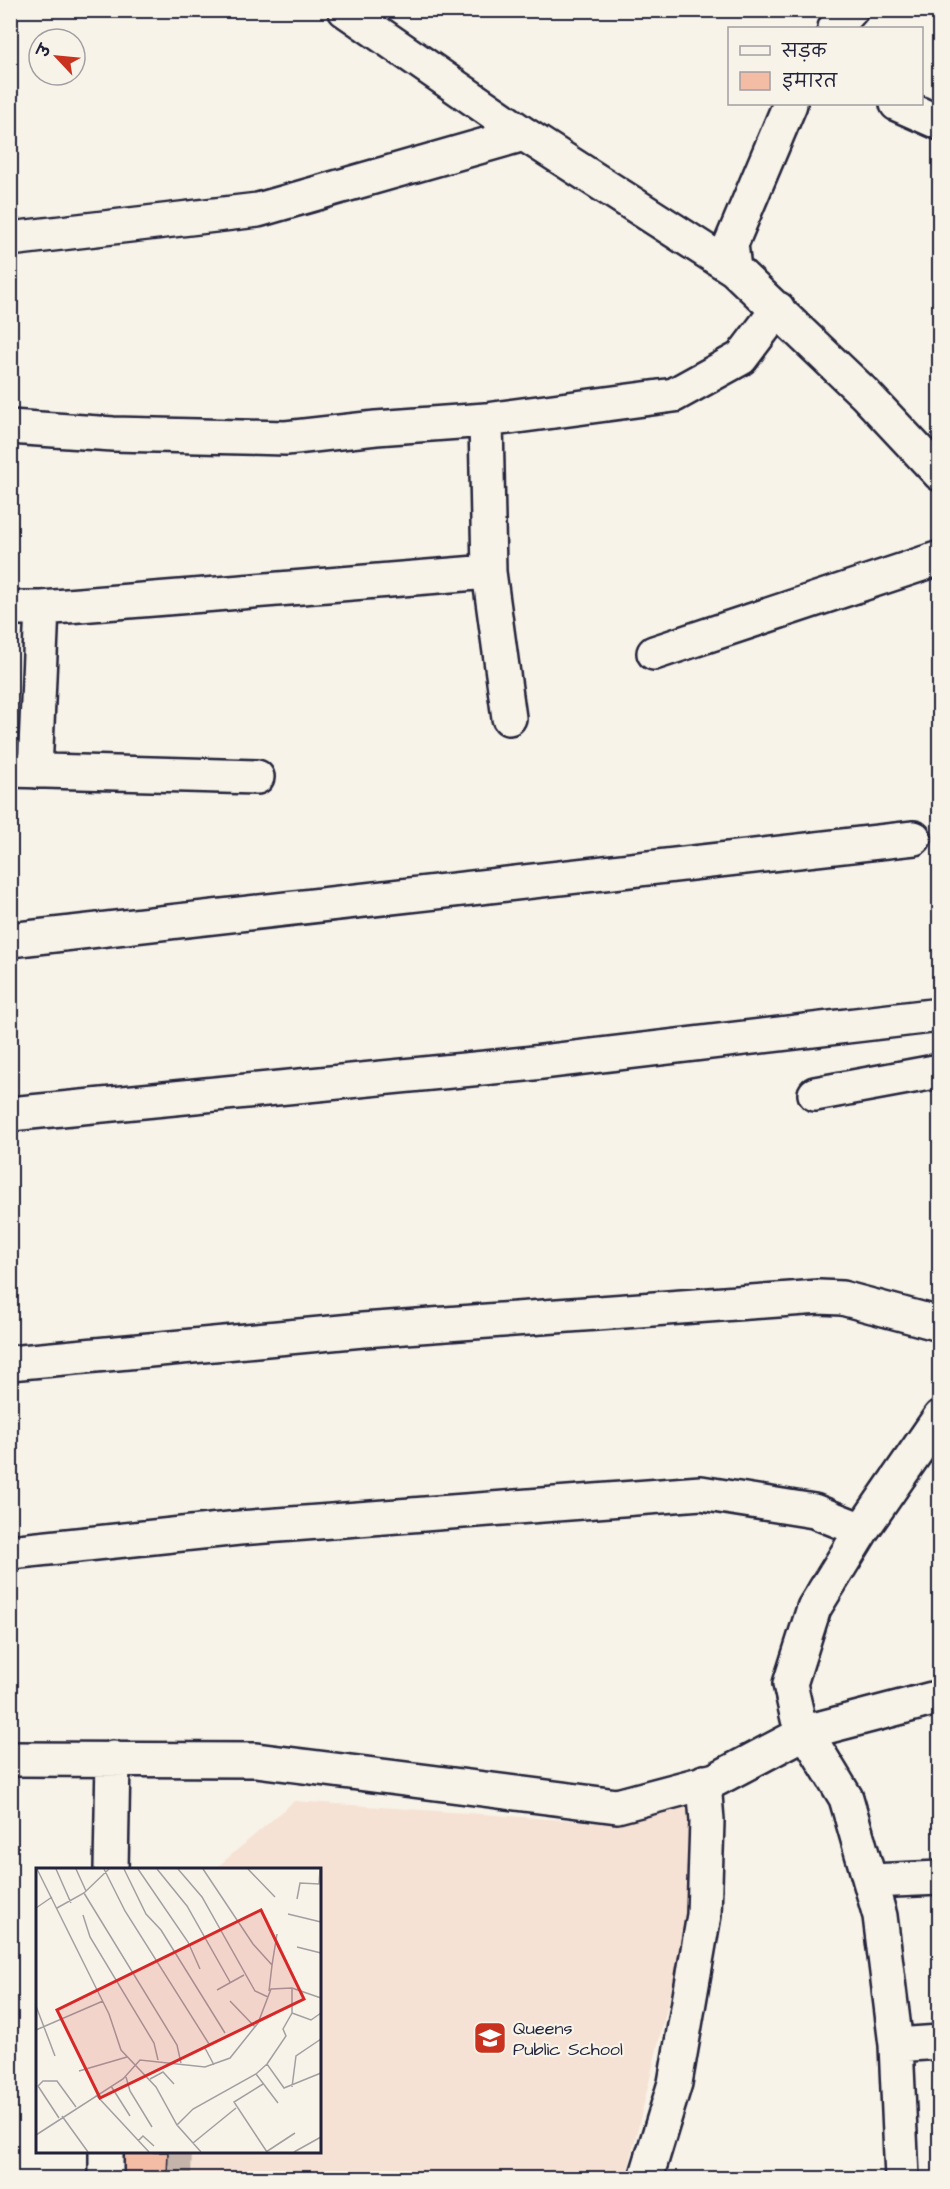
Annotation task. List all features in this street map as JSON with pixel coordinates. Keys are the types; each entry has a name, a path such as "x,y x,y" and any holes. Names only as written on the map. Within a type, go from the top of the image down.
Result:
{"street":[{"path":"345,10 524,134 734,269 865,394 939,474"},
{"path":"836,27 851,10"},
{"path":"734,269 731,244 790,105"},
{"path":"899,105 939,123"},
{"path":"10,239 258,210 524,134"},
{"path":"10,427 113,434 286,438 376,428 486,420 674,395 741,358 778,309"},
{"path":"486,420 489,572 509,718"},
{"path":"654,653 939,558"},
{"path":"257,777 23,771 26,608 489,572"},
{"path":"10,940 914,838"},
{"path":"10,1114 525,1064 939,1015"},
{"path":"815,1094 939,1071"},
{"path":"10,1363 363,1330 819,1297 842,1298 939,1324"},
{"path":"902,2178 896,2045 880,1916 846,1798 798,1719 790,1684 814,1608 862,1530 939,1417"},
{"path":"10,1552 239,1528 701,1493 814,1511 862,1530"},
{"path":"10,1759 256,1760 617,1806 715,1779 806,1732 939,1697"},
{"path":"111,1868 113,1758"},
{"path":"646,2178 675,2083 704,1915 707,1821 704,1782"},
{"path":"871,1881 939,1878"},
{"path":"896,2045 939,2042"},
{"path":"106,2153 106,2178"}],"shaded area":[{"name":"Queens Public School","path":"294,1801 609,1823 689,1805 687,1924 626,2178 118,2178 119,2153 321,2153 321,1868 216,1868"}],"building":[{"path":"119,2153 168,2153 167,2178 118,2178"}],"place":[{"name":"Queens Public School","path":"490,2038"}]}
